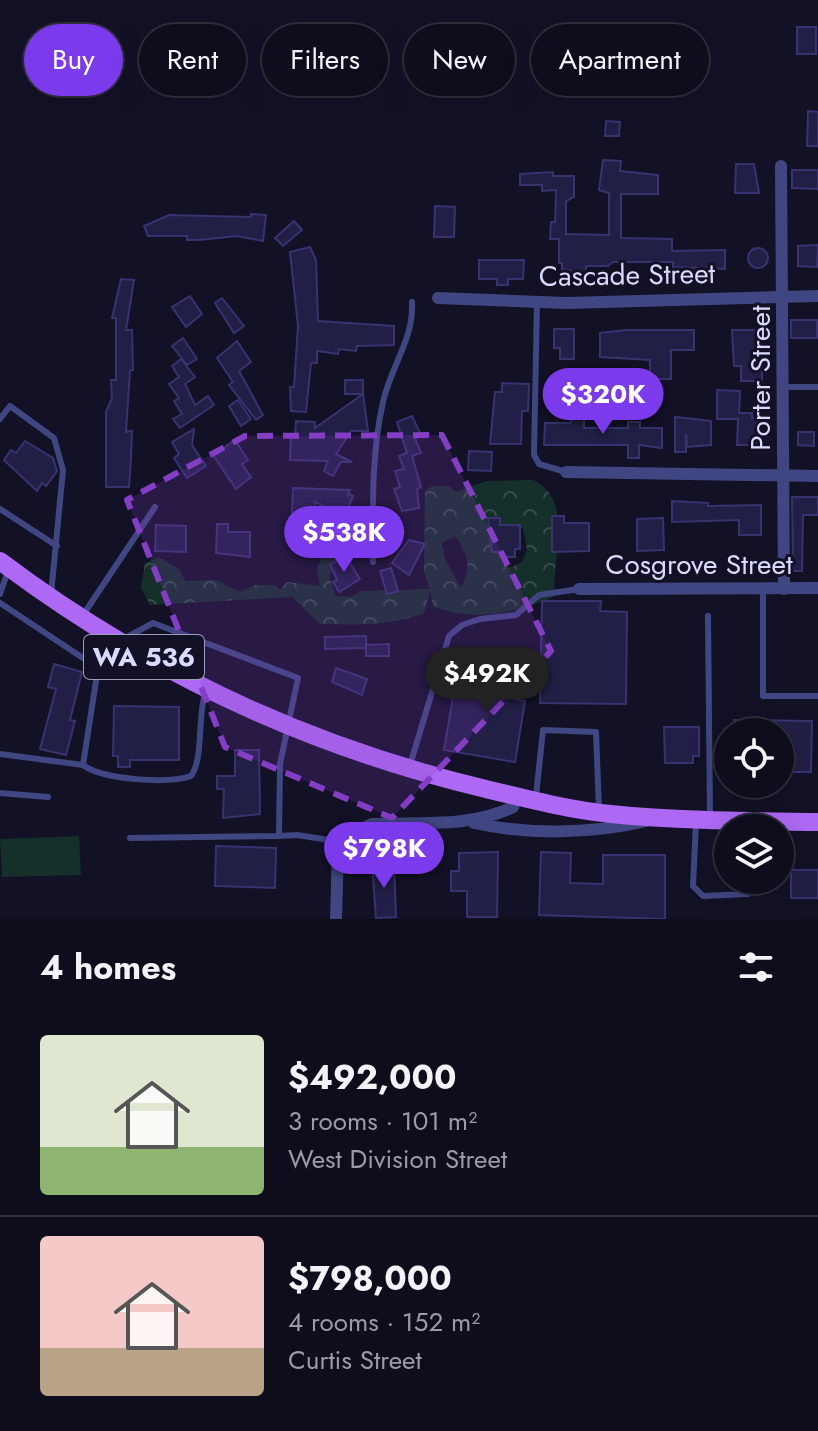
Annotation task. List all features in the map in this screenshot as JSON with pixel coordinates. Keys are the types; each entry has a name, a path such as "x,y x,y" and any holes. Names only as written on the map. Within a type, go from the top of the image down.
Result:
{"main road":[{"name":"WA 536","path":"4,564 118,642 206,690 289,727 409,769 526,798 599,812 714,820"},
{"name":"WA 536","path":"794,823 818,822"}],"street":[{"name":"Porter Street","path":"781,166 784,589"},
{"name":"Cascade Street","path":"438,298 566,303 818,296"},
{"path":"566,472 818,476"},
{"name":"Cosgrove Street","path":"579,589 818,588"},
{"path":"336,919 334,866 342,842 358,828 372,824 467,821 493,816 526,798"},
{"path":"467,821 506,828 608,830 663,817"}],"lane":[{"path":"537,301 534,455 539,464 566,472"},
{"path":"373,562 373,456 384,397 411,330 412,302"},
{"path":"784,387 818,387"},
{"path":"0,419 10,406 54,438 63,470 50,598"},
{"path":"81,618 155,507"},
{"path":"0,509 57,546"},
{"path":"0,594 4,564"},
{"path":"409,769 449,636 462,625 480,619 516,615 539,595 579,589"},
{"path":"763,589 763,696 818,696"},
{"path":"0,603 98,668"},
{"path":"708,616 703,819 693,886 703,896 748,894"},
{"path":"83,765 98,668 118,642 153,623 298,678 280,764 279,836"},
{"path":"0,754 83,765 102,776 174,779 191,776 197,764 199,714 206,690"},
{"path":"526,798 543,730 596,732 599,812"},
{"path":"0,793 48,797"},
{"path":"130,838 297,835 342,842"}],"highlighted area":[{"path":"442,435 551,651 392,818 225,747 127,500 245,436"}],"green space":[{"path":"533,480 546,489 554,502 558,517 555,596 510,611 479,615 433,606 430,591 424,613 412,617 373,624 320,624 292,597 150,605 141,588 145,563 159,557 179,569 185,581 216,580 240,592 255,585 275,585 280,590 287,582 320,586 317,567 326,551 343,552 329,576 336,596 351,597 361,591 430,589 424,572 425,491 432,486 449,486 456,492 486,481","holes":["523,528 527,550 522,562 509,568 492,546 495,529","455,536 467,561 461,588 445,559 442,543"]},
{"path":"79,836 81,875 2,877 0,839"}],"building":[{"path":"797,27 816,27 816,54 797,54"},
{"path":"808,111 818,112 818,146 807,146"},
{"path":"606,121 620,122 619,136 605,136"},
{"path":"603,160 621,161 620,171 658,175 658,194 621,194 621,238 672,239 672,251 725,250 725,269 673,267 673,262 613,262 608,266 586,266 586,274 562,269 559,239 550,239 551,222 555,222 556,190 542,191 542,185 520,185 520,174 553,172 553,176 574,176 574,197 566,201 566,234 609,235 609,193 599,190"},
{"path":"736,164 754,164 759,193 735,193"},
{"path":"792,170 818,170 818,189 792,188"},
{"path":"435,206 455,207 454,237 434,237"},
{"path":"251,214 266,215 263,241 237,236 187,240 187,236 148,236 144,226 169,215 251,217"},
{"path":"294,221 302,230 283,246 275,238"},
{"path":"818,245 817,267 798,266 798,246"},
{"path":"310,247 316,260 318,321 394,326 394,345 357,346 356,351 339,349 338,354 317,351 317,363 311,363 306,412 291,411 290,387 294,387 298,326 290,252"},
{"path":"758,248 765,251 768,258 765,265 758,268 751,265 748,258 751,251"},
{"path":"479,260 524,260 523,279 508,279 508,285 497,285 497,279 479,279"},
{"path":"121,279 134,280 126,330 132,330 133,370 130,370 126,432 132,431 129,487 106,487 106,412 112,398 111,380 116,380 116,318 112,318"},
{"path":"190,296 202,314 186,327 172,307"},
{"path":"222,298 244,326 234,333 215,303"},
{"path":"791,320 817,320 817,338 791,338"},
{"path":"554,329 574,329 574,359 560,359 560,348 554,348"},
{"path":"694,330 694,350 671,350 671,379 650,379 650,360 600,357 600,333"},
{"path":"732,330 758,330 758,340 762,340 762,381 741,381 741,366 734,366"},
{"path":"183,338 197,359 187,365 172,346"},
{"path":"237,341 251,362 239,371 263,415 256,420 229,385 233,382 217,358"},
{"path":"181,359 195,377 185,384 195,405 208,396 214,405 180,428 173,419 182,414 174,401 179,398 169,384 179,377 172,366"},
{"path":"345,380 363,380 363,394 345,394"},
{"path":"502,383 529,384 528,411 522,411 521,444 490,444 495,392 502,392"},
{"path":"717,390 740,391 739,413 752,413 752,418 756,418 756,445 737,445 738,419 717,419"},
{"path":"363,394 368,431 351,431 336,454 352,462 341,462 333,476 324,471 328,461 290,460 291,436 295,437 296,421 315,422 315,428"},
{"path":"238,400 251,419 241,426 229,406"},
{"path":"412,416 421,435 415,438 421,453 412,456 421,487 417,489 419,508 402,511 394,489 400,487 395,471 404,469 399,456 407,453 397,422"},
{"path":"571,416 584,416 584,428 628,428 628,422 640,422 640,428 662,428 662,448 639,445 639,458 628,458 628,445 544,445 545,423 571,423"},
{"path":"675,417 711,421 711,445 687,447 686,434 686,452 675,452"},
{"path":"194,429 192,445 206,466 187,478 174,458 179,454 172,442"},
{"path":"798,432 814,432 814,446 798,445"},
{"path":"235,440 248,460 242,464 251,477 236,489 213,455"},
{"path":"25,441 53,458 57,471 46,486 42,483 37,491 4,460 11,450 16,453"},
{"path":"469,451 492,452 491,471 468,470"},
{"path":"293,488 350,490 348,494 353,496 345,516 315,502 314,514 292,512"},
{"path":"792,497 818,497 818,515 803,515 802,571 793,571"},
{"path":"672,501 708,503 708,506 761,505 761,535 739,535 739,520 672,522"},
{"path":"552,516 564,516 564,523 589,523 589,551 552,552"},
{"path":"488,518 500,518 500,525 520,525 520,549 515,549 515,557 501,557 500,552 492,552"},
{"path":"663,518 664,550 637,551 637,519"},
{"path":"217,524 228,524 228,532 250,532 250,557 216,553"},
{"path":"156,525 186,526 186,552 155,551"},
{"path":"409,540 425,544 409,575 392,563"},
{"path":"346,557 360,579 339,592 333,582 337,580 330,564"},
{"path":"391,568 398,591 387,594 380,571"},
{"path":"542,601 601,601 600,611 627,612 626,704 540,703"},
{"path":"366,636 366,648 325,649 325,637"},
{"path":"389,644 389,656 366,656 366,645"},
{"path":"480,661 518,667 512,698 525,701 515,762 444,750 455,685 475,688"},
{"path":"54,664 82,672 70,720 75,721 66,755 40,749 56,689 48,687"},
{"path":"336,668 367,679 362,695 332,682"},
{"path":"114,706 179,707 179,760 130,760 130,767 118,767 118,756 113,756"},
{"path":"794,721 812,721 811,772 794,772"},
{"path":"664,727 699,727 699,756 693,756 693,763 665,763"},
{"path":"235,750 259,750 260,814 223,818 224,789 217,789 217,776 235,776"},
{"path":"216,846 276,848 275,888 215,886"},
{"path":"498,852 497,917 467,917 467,891 451,891 451,871 459,871 459,853"},
{"path":"541,852 571,853 570,883 603,884 603,855 665,855 665,919 539,915"},
{"path":"394,863 396,917 376,918 372,864"},
{"path":"794,870 818,870 818,898 791,898 794,894"}]}
